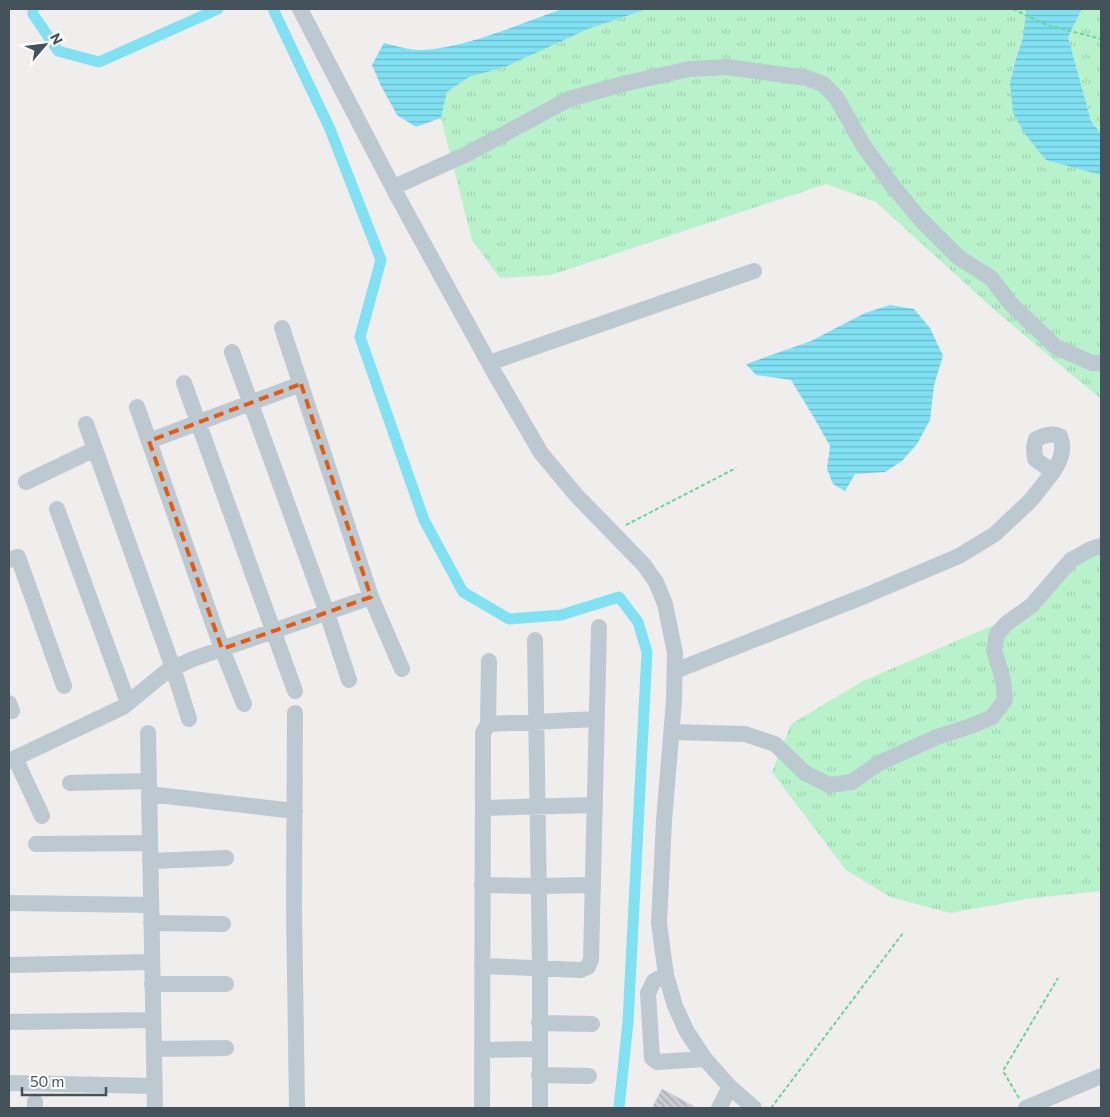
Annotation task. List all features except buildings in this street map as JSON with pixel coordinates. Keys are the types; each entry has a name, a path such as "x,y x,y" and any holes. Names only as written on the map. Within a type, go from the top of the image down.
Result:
{"street":[{"path":"300,9 489,363 541,453 576,495 644,565 656,582 665,604 676,652 659,923 666,975 676,1006 688,1032 705,1059 730,1087 754,1108"},
{"path":"394,187 467,154 569,99 627,83 689,69 728,67 807,78 823,84 836,96 862,145 892,185 920,219 958,257 991,278 1011,304 1056,347 1092,363 1101,362"},
{"path":"489,363 754,271"},
{"path":"282,328 371,597 402,669"},
{"path":"232,352 349,680"},
{"path":"184,383 295,691"},
{"path":"149,441 301,384"},
{"path":"137,406 222,648 244,704"},
{"path":"86,424 173,668 189,719"},
{"path":"26,482 95,449"},
{"path":"675,672 959,556 995,534 1031,500 1053,472"},
{"path":"57,509 128,703"},
{"path":"672,732 744,734 774,744 805,773 829,785 852,782 879,764 937,737 992,717 1005,700 1003,680 994,650 997,634 1007,623 1032,605 1071,560 1091,549 1101,546"},
{"path":"9,560 18,557 64,686"},
{"path":"42,816 12,760 123,707 167,670 222,648 371,597"},
{"path":"482,966 581,970 588,967 591,959 599,627"},
{"path":"534,640 540,968 540,1108"},
{"path":"482,1108 483,733 488,724 489,661"},
{"path":"295,713 297,1108"},
{"path":"488,724 597,719"},
{"path":"148,733 155,1108"},
{"path":"70,783 149,788 295,811"},
{"path":"482,808 595,805"},
{"path":"36,844 150,843"},
{"path":"150,861 226,858"},
{"path":"482,885 593,885"},
{"path":"9,903 151,905"},
{"path":"151,924 223,924"},
{"path":"9,965 152,962"},
{"path":"666,975 654,981 648,993 652,1058 657,1062 705,1059"},
{"path":"152,984 226,984"},
{"path":"9,1022 153,1020"},
{"path":"539,1023 592,1024"},
{"path":"154,1049 226,1048"},
{"path":"482,1050 539,1049"},
{"path":"539,1075 590,1076"},
{"path":"1026,1108 1101,1076"},
{"path":"10,1083 154,1086"},
{"path":"719,1108 730,1087"}],"path":[{"path":"1013,9 1047,25 1101,39"},
{"path":"613,532 736,468"},
{"path":"771,1108 903,933"},
{"path":"1026,1108 1003,1071 1058,978"}],"highlighted area":[{"path":"301,384 371,597 222,649 149,441"}],"green space":[{"path":"647,9 1025,9 1025,28 1010,83 1086,170 1101,175 1101,399 999,314 876,202 826,184 551,275 500,278 472,240 441,118 447,92 469,77 505,67 588,29"},
{"path":"1082,9 1101,9 1101,134 1091,121 1068,37"},
{"path":"1101,538 1101,891 1033,898 950,913 890,897 846,870 772,772 791,724 863,681 996,624"}],"water":[{"path":"562,9 647,9 588,29 505,67 469,77 447,92 441,118 416,127 397,115 372,65 384,43 415,50 442,48 495,34"},
{"path":"1025,9 1082,9 1068,37 1091,121 1101,134 1101,175 1046,160 1025,134 1013,113 1010,83 1023,37"},
{"path":"890,305 914,309 930,328 943,356 934,385 930,420 917,444 902,461 885,472 855,474 845,491 833,484 827,469 830,446 791,380 756,375 746,364 811,341 865,313"}],"waterway":[{"path":"33,9 33,14 58,51 99,62 218,9"},
{"path":"273,9 330,129 381,260 360,337 424,520 463,592 509,619 561,615 619,597 638,622 647,652 628,1022 619,1108"}]}
